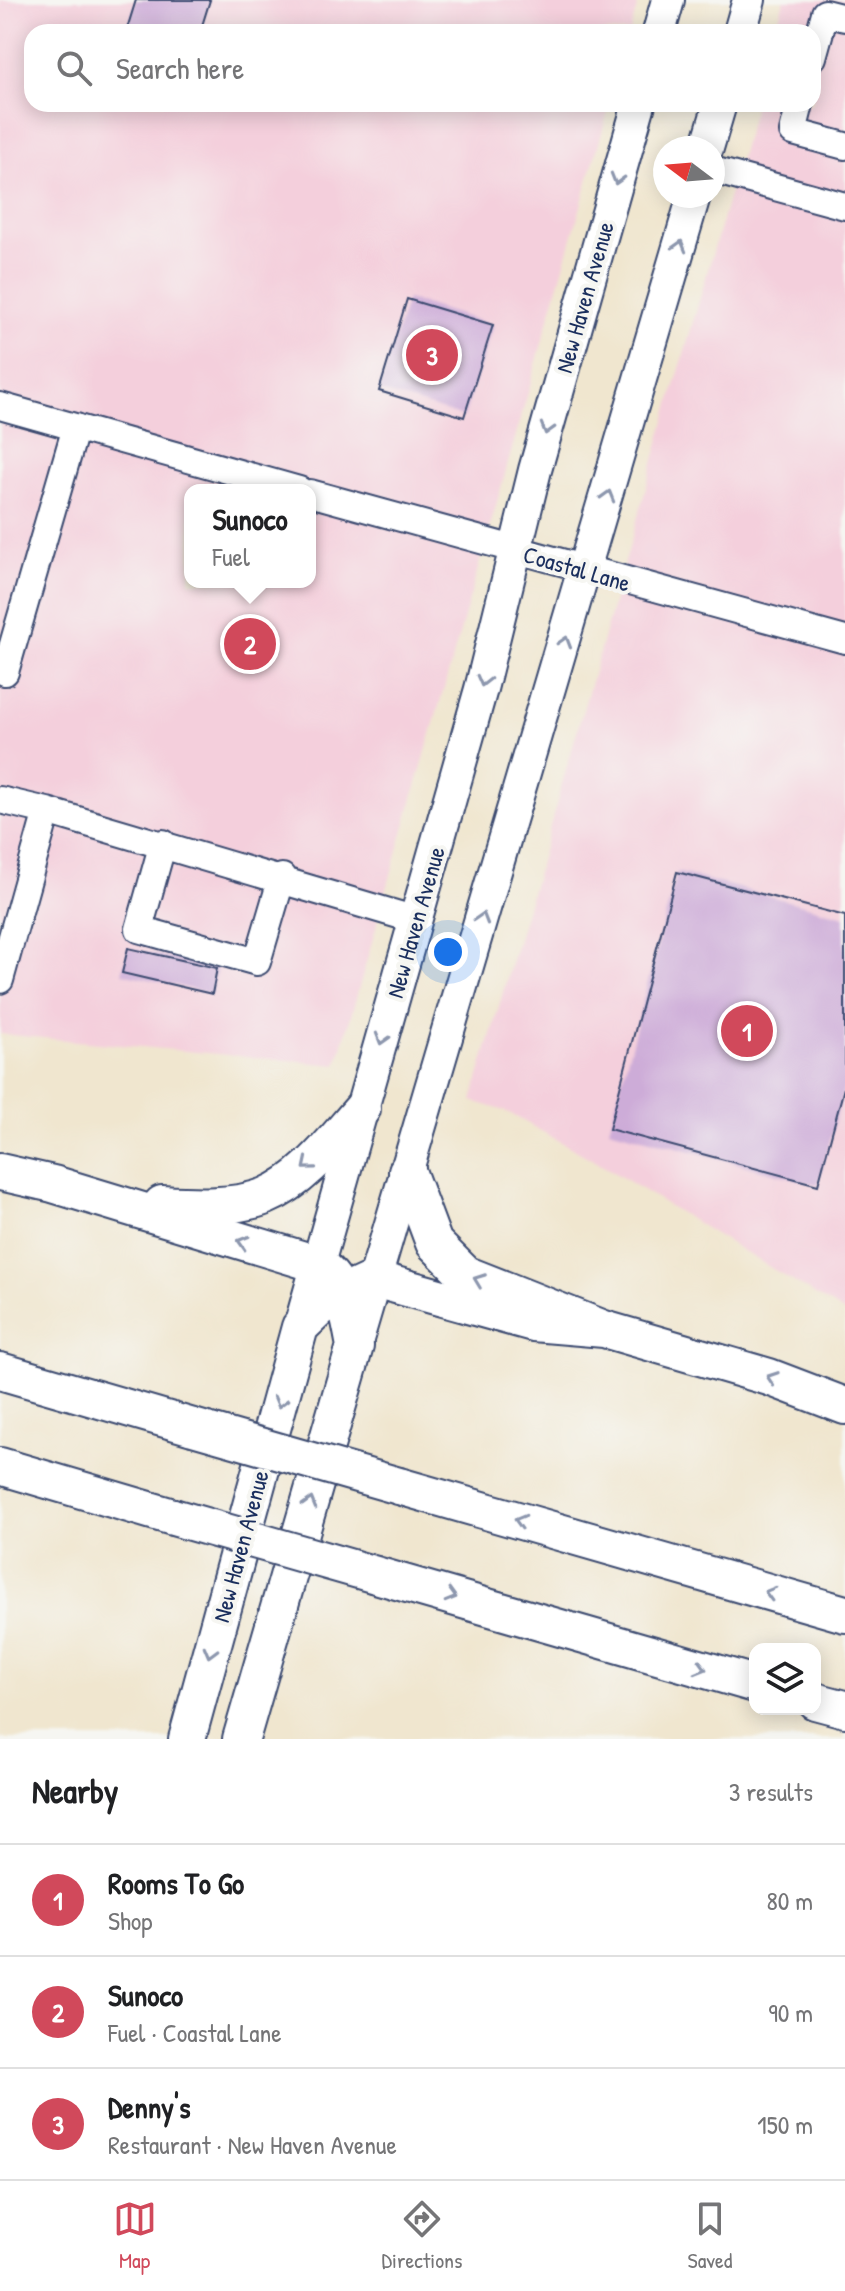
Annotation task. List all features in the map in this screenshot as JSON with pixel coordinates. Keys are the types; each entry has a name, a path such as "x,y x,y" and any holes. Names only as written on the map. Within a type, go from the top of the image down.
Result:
{"highway":[{"path":"0,1172 164,1204 209,1205 266,1196 311,1165 362,1109"},
{"path":"407,1171 434,1243 465,1274 604,1329 769,1377 845,1406"},
{"path":"53,1184 317,1264 359,1286 533,1323 604,1329"},
{"path":"300,1327 327,1301 359,1286"},
{"path":"241,1739 355,1346 359,1286"},
{"name":"New Haven Avenue","path":"187,1739 300,1327"},
{"path":"0,1371 845,1614"},
{"path":"0,1466 749,1682"},
{"path":"821,1703 845,1709"}],"main road":[{"path":"661,24 668,0"},
{"path":"742,24 749,0"},
{"name":"New Haven Avenue","path":"300,1327 481,689 515,550 637,112"},
{"path":"711,136 718,112"},
{"path":"359,1286 407,1171 691,208"}],"street":[{"path":"821,42 835,15"},
{"path":"798,112 793,132 845,146"},
{"path":"725,173 845,206"},
{"path":"0,406 278,484"},
{"path":"2,678 76,427"},
{"name":"Coastal Lane","path":"316,495 845,640"},
{"path":"0,800 282,877 416,920"},
{"path":"0,980 47,811"},
{"path":"163,843 139,929 257,962 282,877"}],"shaded area":[{"path":"0,0 639,0 632,24 24,24 24,112 608,112 337,1065 0,1034"},
{"path":"784,0 845,0 845,1313 595,1161 505,1111 472,1101 753,112 821,112 821,24 777,24"}],"building":[{"path":"136,0 210,0 202,24 128,24"},
{"path":"407,299 493,325 464,417 379,391"},
{"path":"677,872 845,916 845,1084 818,1185 609,1129"},
{"path":"128,948 217,968 212,994 122,973"}],"place":[{"name":"Denny's","path":"432,355"},
{"name":"Sunoco","path":"250,644"},
{"name":"Rooms To Go","path":"747,1031"}]}
